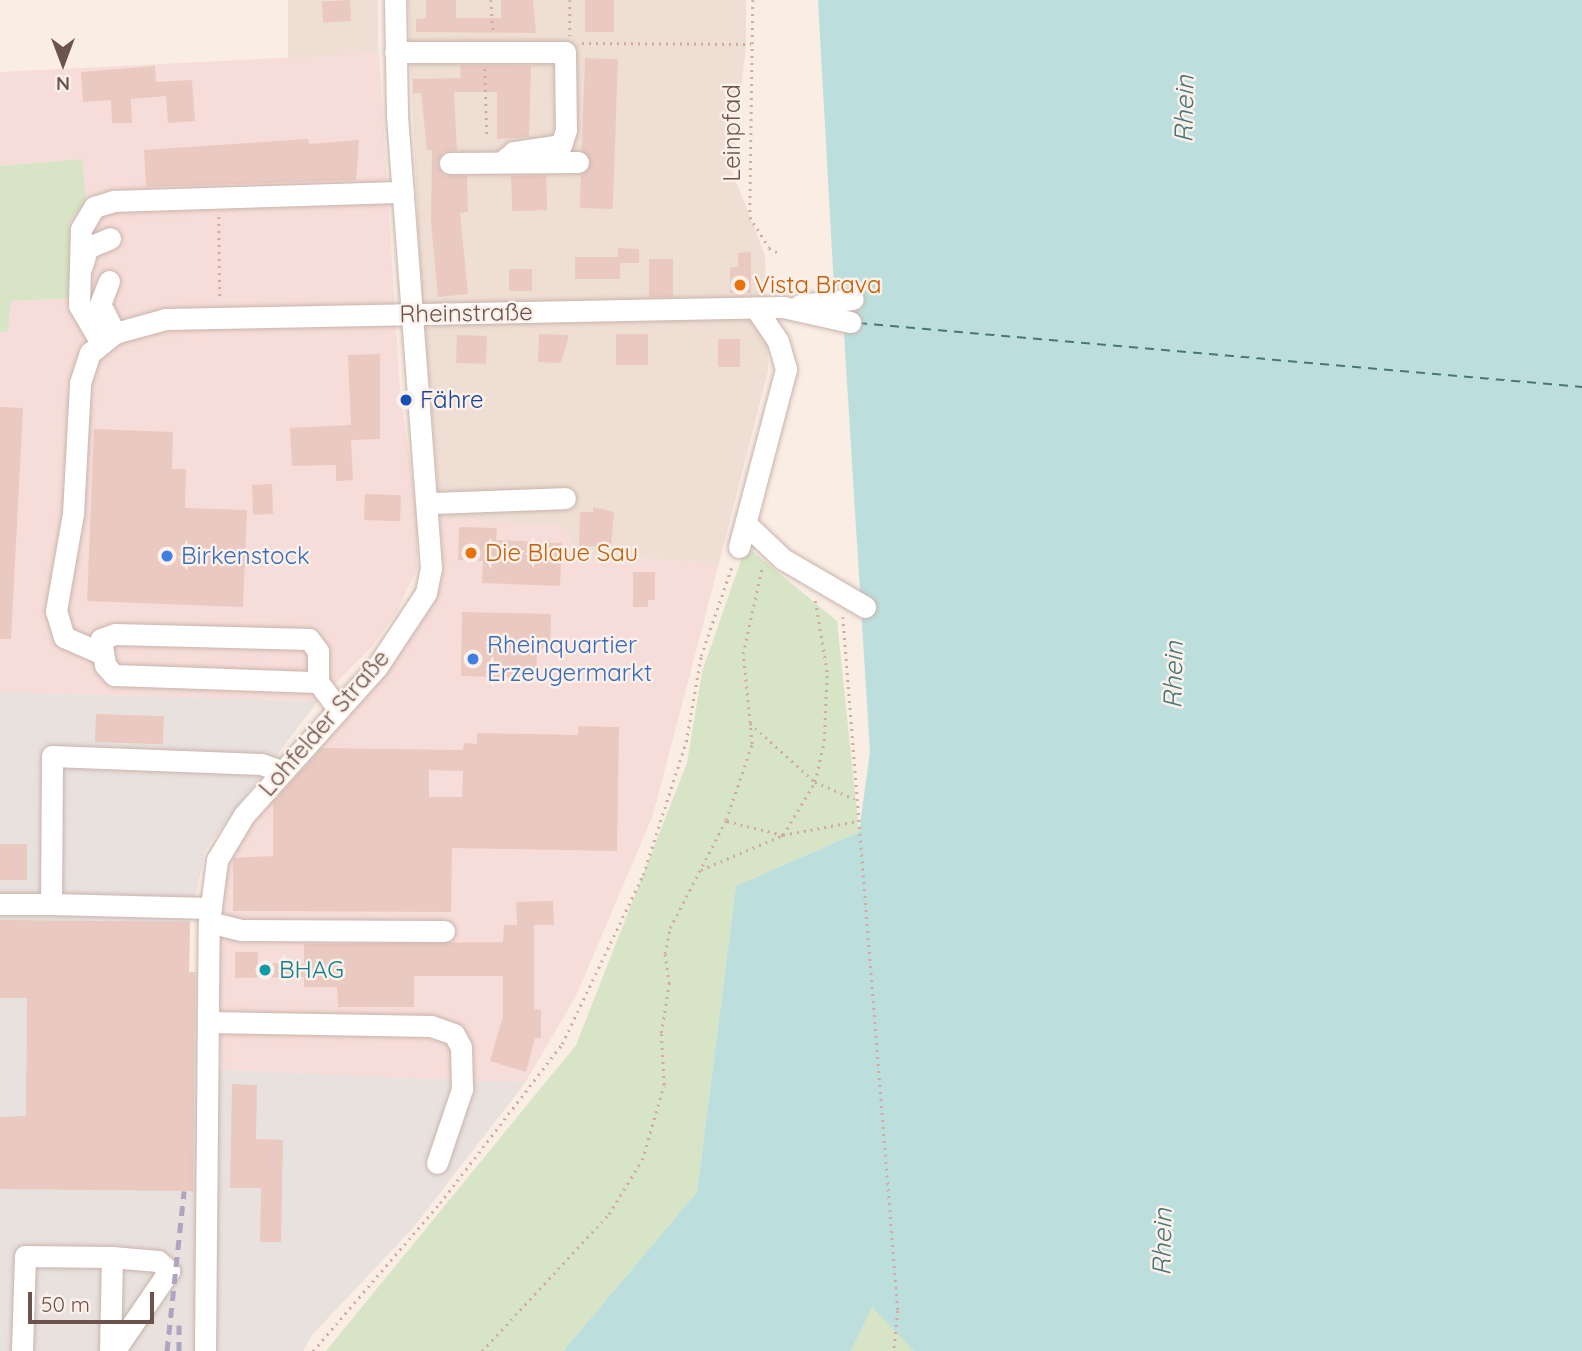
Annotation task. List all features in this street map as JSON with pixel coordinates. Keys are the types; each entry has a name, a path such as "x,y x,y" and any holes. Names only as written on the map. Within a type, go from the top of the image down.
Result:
{"street":[{"name":"Lohfelder Straße","path":"205,1351 210,915 217,860 244,815 377,667 426,593 431,568 430,503 410,314 395,52 395,0"},
{"path":"395,52 565,52 566,130 561,145 537,151 514,152 503,161"},
{"path":"450,163 578,162"},
{"path":"102,343 79,305 81,229 93,207 114,201 403,192"},
{"path":"79,280 87,248 110,238"},
{"path":"101,653 64,637 55,611 73,514 80,383 102,343 100,304 109,281"},
{"path":"783,307 853,299"},
{"name":"Rheinstraße","path":"102,343 166,319 783,307 850,322"},
{"path":"739,547 747,525 786,369 778,341 756,308"},
{"path":"430,503 565,498"},
{"path":"747,525 770,548 814,579 865,607"},
{"path":"317,682 114,675 101,653 101,639 115,634 309,639 318,651 317,682 338,709"},
{"path":"51,904 52,757 261,764 281,771"},
{"path":"0,904 51,904 210,915 242,930 444,931"},
{"path":"208,1022 431,1026 454,1034 461,1048 462,1089 437,1163"},
{"path":"22,1351 25,1256 112,1257 158,1261 169,1272 112,1351"},
{"path":"112,1257 112,1351"}],"path":[{"path":"487,135 491,0"},
{"path":"565,52 571,32 570,0"},
{"name":"Leinpfad","path":"753,0 750,217 769,248 781,254"},
{"path":"565,52 576,43 751,44"},
{"path":"218,196 221,318"},
{"path":"313,1351 440,1203 562,1044 617,936 652,849 686,742 701,656 739,547"},
{"path":"482,1351 609,1214 642,1160 664,1085 660,1032 669,984 665,954 670,928 726,820 752,744 743,654 757,582 770,548"},
{"path":"783,835 815,782 824,741 827,672 817,628 814,579"},
{"path":"842,596 855,799 898,1311 894,1351"},
{"path":"750,723 815,782 855,799"},
{"path":"726,820 783,835"},
{"path":"701,870 783,835 857,821"}],"shaded area":[{"path":"288,0 378,0 378,58 288,58"},
{"path":"408,0 746,0 746,46 732,171 765,255 768,371 719,563 578,555 563,527 440,517 419,250"},
{"path":"379,53 400,390 417,513 417,570 396,613 371,648 318,701 0,692 0,331 8,331 11,301 73,298 69,222 82,159 0,166 0,72"},
{"path":"440,517 563,527 578,555 719,563 653,815 576,996 525,1083 221,1070 219,940 226,861 255,816 389,665 429,611 443,573"},
{"path":"0,692 318,701 205,850 190,922 189,972 197,972 197,1073 221,1070 525,1083 412,1229 312,1335 303,1351 0,1351"}],"green space":[{"path":"82,159 86,201 69,222 73,298 11,301 8,332 0,331 0,166"},
{"path":"746,546 837,621 859,832 736,886 697,1192 563,1351 326,1351 576,1045 687,763 702,672"},
{"path":"872,1306 914,1350 914,1351 851,1351"}],"water":[{"name":"Rhein","path":"818,0 1582,0 1582,1351 914,1351 872,1307 851,1351 563,1351 697,1192 736,886 859,832 870,752 844,334 854,313 852,285 834,287"}],"building":[{"path":"350,0 351,21 323,22 322,1"},
{"path":"426,0 456,0 456,18 501,18 501,0 533,0 536,33 416,32 416,19 426,18"},
{"path":"585,0 614,0 614,32 585,32"},
{"path":"585,58 618,59 613,209 580,208"},
{"path":"460,65 531,66 529,137 497,139 497,92 454,92 457,150 443,152 437,164 444,175 467,176 468,212 460,213 468,294 438,297 431,223 432,150 427,150 421,93 413,93 413,79 461,78"},
{"path":"155,66 156,82 192,80 195,121 168,123 166,96 131,99 132,123 112,123 111,100 83,102 81,72"},
{"path":"308,139 309,144 359,140 356,180 146,187 144,150"},
{"path":"546,175 547,210 512,211 511,176"},
{"path":"618,248 639,249 639,263 620,263 620,279 575,279 575,257 618,257"},
{"path":"751,252 751,293 730,293 730,267 738,267 738,253"},
{"path":"649,259 673,259 673,297 649,297"},
{"path":"509,269 532,269 532,291 509,291"},
{"path":"539,334 569,335 561,363 538,362"},
{"path":"616,334 648,334 648,365 616,365"},
{"path":"457,335 487,336 486,364 456,363"},
{"path":"718,339 740,339 740,367 718,367"},
{"path":"380,354 380,439 351,440 353,480 336,481 336,465 292,466 290,428 351,425 348,355"},
{"path":"0,407 23,408 11,639 0,639"},
{"name":"Birkenstock","path":"94,429 173,432 172,469 186,469 185,508 247,510 243,607 87,601"},
{"path":"272,484 273,514 253,515 252,485"},
{"path":"365,494 401,495 400,521 364,520"},
{"path":"593,507 614,512 611,546 579,546 580,512 593,512"},
{"path":"459,527 497,528 496,540 562,543 560,586 482,583 483,561 458,560"},
{"path":"633,572 655,572 655,600 648,600 648,607 633,607"},
{"path":"462,612 551,614 550,648 537,648 536,678 461,676"},
{"path":"96,714 164,716 163,744 95,742"},
{"path":"578,726 619,727 617,851 452,848 451,912 233,911 233,858 273,856 273,802 322,748 463,750 464,743 477,744 477,733 578,735","holes":["429,770 463,771 462,797 429,797"]},
{"path":"0,844 27,844 27,880 0,880"},
{"path":"553,901 554,925 534,925 534,1009 541,1010 541,1038 535,1038 526,1072 490,1061 503,1016 503,976 414,976 414,1007 338,1007 337,987 304,987 304,977 235,978 235,952 258,952 258,963 304,964 304,944 503,942 504,925 517,925 516,902"},
{"path":"0,920 190,922 189,972 195,972 193,1191 0,1189 0,1117 26,1116 27,998 0,998"},
{"path":"232,1084 257,1085 256,1139 283,1140 281,1242 260,1242 261,1188 230,1188"}],"ferry route":[{"path":"858,323 1582,387"}],"railway":[{"path":"167,1351 184,1191"},
{"path":"179,1325 179,1351"}],"place":[{"name":"Vista Brava","path":"740,285"},
{"name":"Fähre","path":"406,400"},
{"name":"Die Blaue Sau","path":"471,553"},
{"name":"Birkenstock","path":"167,556"},
{"name":"Rheinquartier Erzeugermarkt","path":"473,659"},
{"name":"BHAG","path":"265,970"}]}
